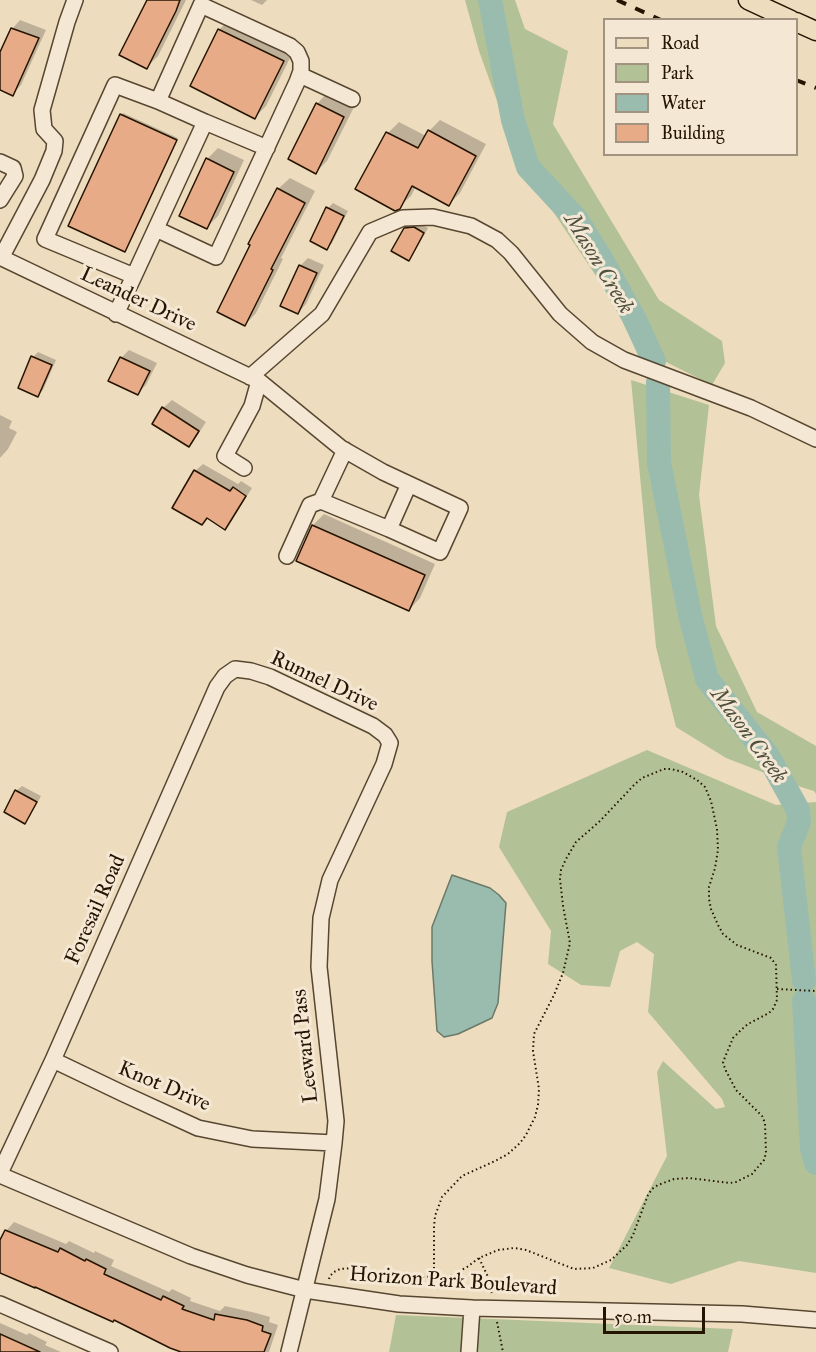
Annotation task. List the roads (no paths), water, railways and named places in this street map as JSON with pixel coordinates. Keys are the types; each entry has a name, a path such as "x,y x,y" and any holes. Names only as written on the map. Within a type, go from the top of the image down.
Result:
{"main road":[{"path":"748,0 787,18"},
{"path":"798,23 816,31"}],"street":[{"path":"1,257 42,180 54,151 55,141 44,129 42,110 75,0"},
{"path":"156,229 216,257 300,75 301,61 297,52 290,46 202,3 158,101"},
{"path":"300,75 352,99"},
{"path":"134,276 45,239 115,85 267,148"},
{"path":"117,314 205,122"},
{"path":"0,162 13,168 15,176 0,200"},
{"path":"244,468 225,456 252,406 254,379 322,314 370,232 403,218 433,218 471,226 497,240 511,253 560,314 592,342 624,360 751,408 816,439"},
{"name":"Leander Drive","path":"1,257 254,379 345,450 383,472 460,508 440,552 389,529"},
{"path":"321,501 345,450"},
{"path":"287,556 310,505 321,501 389,529 409,484"},
{"name":"Runnel Drive","path":"235,669 270,677 373,726 385,735 390,743"},
{"name":"Foresail Road","path":"0,1174 53,1060 217,687 225,676 235,669"},
{"name":"Leeward Pass","path":"289,1352 327,1199 336,1121 319,967 321,918 330,880 384,764 390,743"},
{"name":"Knot Drive","path":"53,1060 198,1128 252,1139 334,1143"},
{"name":"Horizon Park Boulevard","path":"0,1174 191,1256 247,1275 304,1290 399,1304 472,1308 742,1314 816,1320"},
{"path":"0,1304 110,1352"},
{"path":"469,1352 472,1308"}],"water":[{"path":"452,875 490,888 506,903 498,1003 492,1018 458,1034 444,1037 437,1031 432,927"}],"waterway":[{"name":"Mason Creek","path":"490,0 513,120 528,167 577,220 633,316 654,361"},
{"name":"Mason Creek","path":"658,383 659,463 690,615 707,679 768,756 798,810 799,822 789,847 804,981"},
{"name":"Mason Creek","path":"804,1001 812,1149 816,1163"}],"railway":[{"path":"617,0 657,18"},
{"path":"798,81 816,88"}]}
